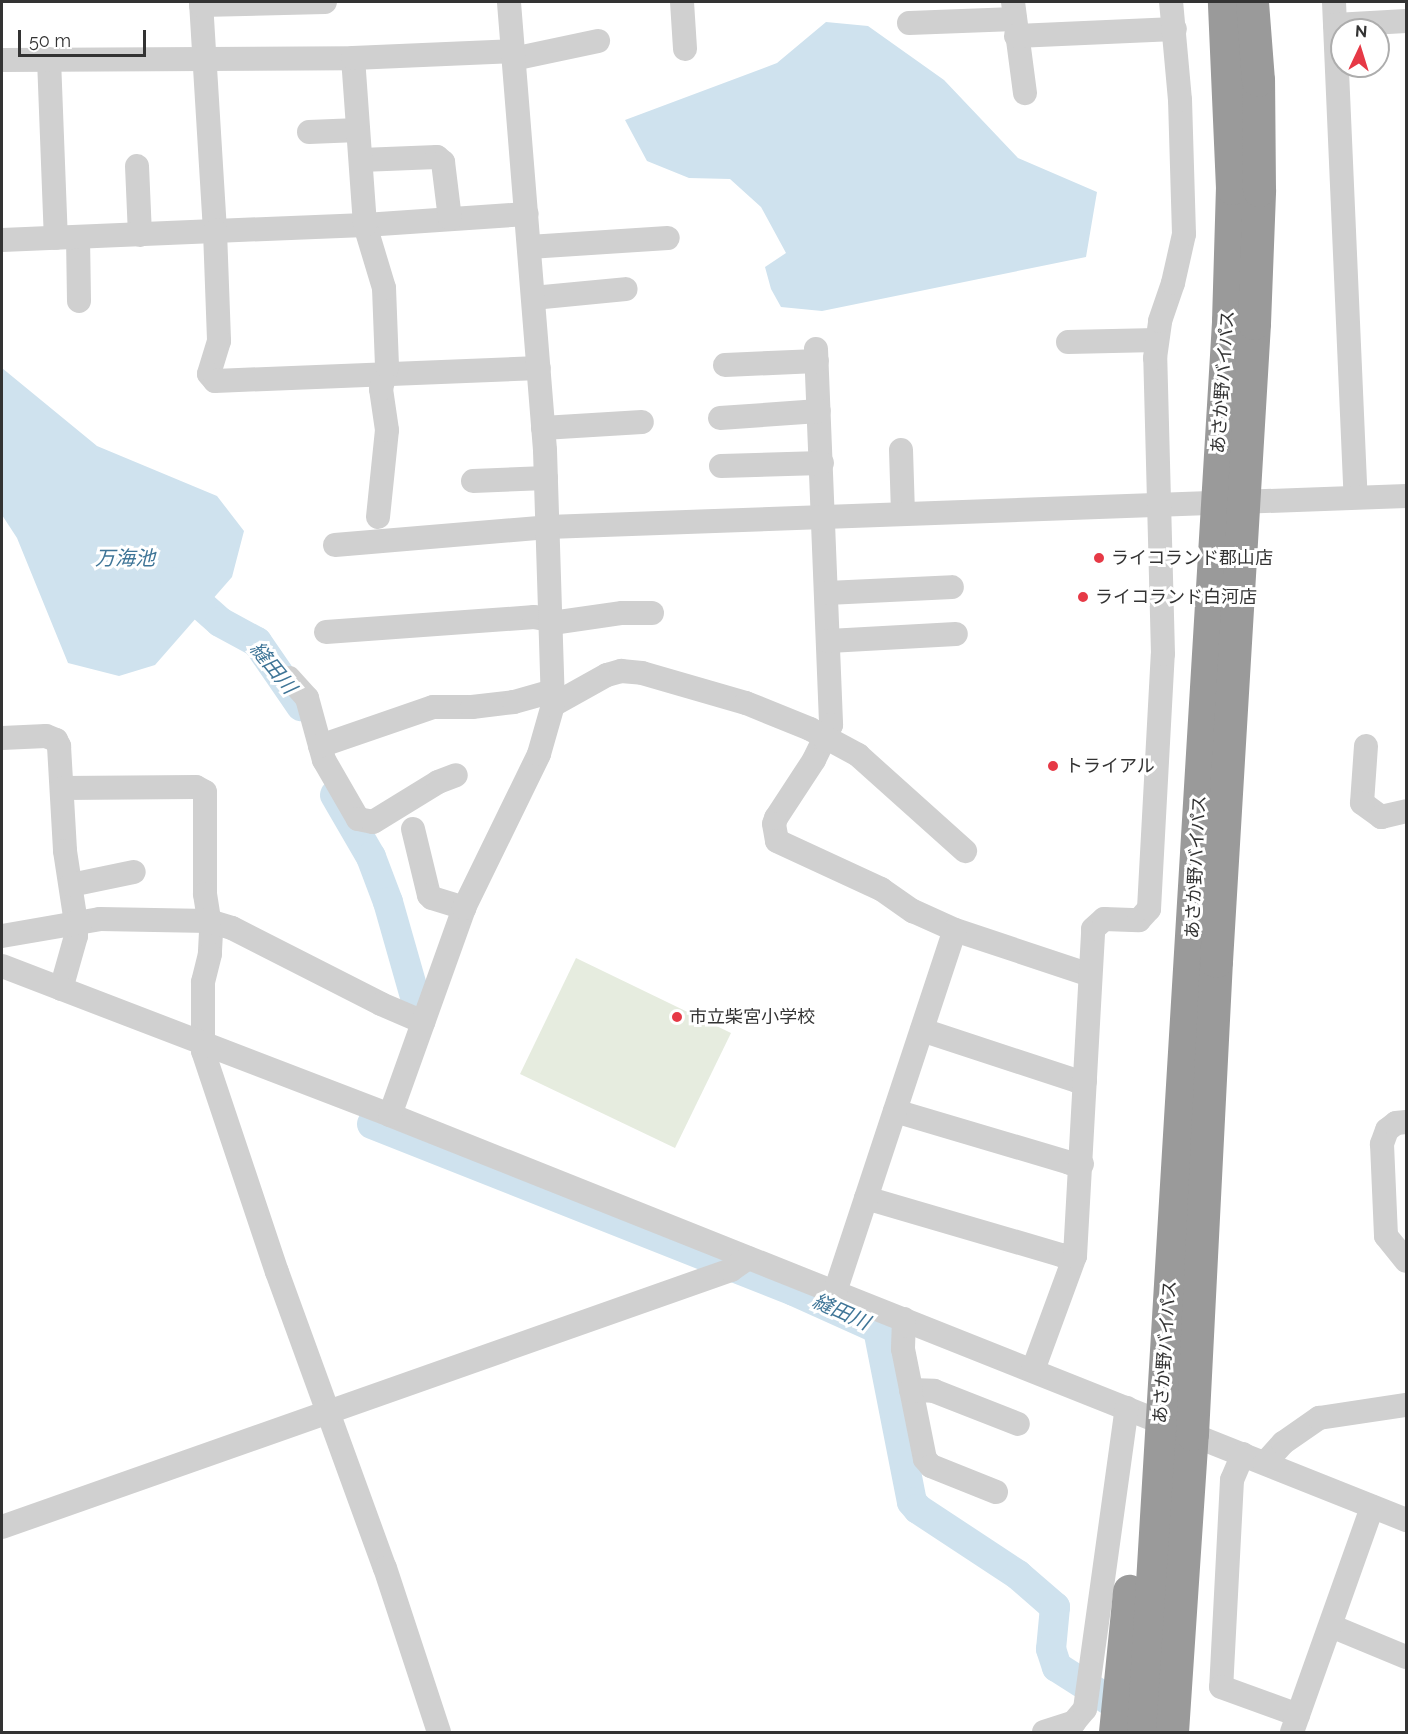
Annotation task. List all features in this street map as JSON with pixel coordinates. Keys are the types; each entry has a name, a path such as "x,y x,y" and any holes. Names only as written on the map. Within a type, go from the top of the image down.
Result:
{"highway":[{"name":"あさか野バイパス","path":"1172,1732 1192,1434 1216,962 1230,502 1228,321 1232,188 1224,2"},
{"name":"あさか野バイパス","path":"1143,1732 1160,1422 1188,996 1259,190 1258,80 1252,2"},
{"path":"1115,1732 1142,1486 1160,1422"},
{"path":"1192,1434 1207,1480 1195,1732"}],"street":[{"path":"325,2 201,3 202,57 219,342 209,371 211,378 219,382 539,368"},
{"path":"390,1115 464,908 539,754 553,698 546,478 539,368 512,55 514,2"},
{"path":"682,2 685,49"},
{"path":"1033,1370 1075,1256 1094,926 1104,919 1139,920 1149,909 1163,654 1155,358 1157,340 1184,234 1180,100 1171,2"},
{"path":"1356,497 1335,13 1407,21"},
{"path":"909,23 1015,19 1175,29"},
{"path":"1015,19 1025,93"},
{"path":"2,60 512,55 598,41"},
{"path":"353,58 365,225 384,288 387,366 381,389 387,430 378,518"},
{"path":"49,59 67,238 79,301"},
{"path":"309,132 358,130"},
{"path":"361,160 437,157 443,162 450,219"},
{"path":"137,166 140,235"},
{"path":"2,240 365,225 526,214"},
{"path":"529,247 668,238"},
{"path":"533,298 626,289"},
{"path":"1068,342 1157,340"},
{"path":"725,365 817,355 831,717 827,738 776,818 774,824 777,841 881,889 913,911 955,930 1090,975"},
{"path":"720,418 819,411"},
{"path":"543,428 642,422"},
{"path":"901,450 903,513"},
{"path":"722,466 822,463"},
{"path":"473,481 546,478"},
{"path":"335,545 548,527 1407,496"},
{"path":"828,593 952,587"},
{"path":"326,632 534,617 551,621 622,613 651,613"},
{"path":"829,641 956,634"},
{"path":"320,746 433,707 468,708 553,698 607,675 630,672 725,696 827,738 872,765 965,851"},
{"path":"289,678 307,698 324,760 357,819 373,822 438,782 456,775"},
{"path":"2,738 46,736 56,740 59,746 62,818 76,923 76,936 61,989"},
{"path":"1366,746 1362,803 1381,818 1407,811"},
{"path":"62,788 196,787 204,792 205,894 211,945 203,982 202,1044 205,1058 327,1414 351,1469 386,1568 439,1732"},
{"path":"413,829 429,895 437,900 464,908"},
{"path":"71,885 134,872"},
{"path":"2,936 100,919 209,921 232,928 388,1008 423,1022"},
{"path":"835,1292 955,930"},
{"path":"3,969 390,1115 1407,1520"},
{"path":"922,1030 1077,1081 1085,1081"},
{"path":"895,1110 1070,1163 1082,1164"},
{"path":"1407,1122 1396,1123 1387,1130 1382,1144 1386,1236 1407,1261"},
{"path":"866,1198 1061,1255 1075,1256"},
{"path":"2,1527 731,1270 748,1258"},
{"path":"904,1319 903,1349 928,1463 996,1492"},
{"path":"911,1390 934,1391 1018,1424"},
{"path":"1372,1507 1295,1724 1221,1687 1232,1480 1254,1458 1284,1443 1319,1418 1407,1405"},
{"path":"1044,1732 1074,1722 1085,1709 1127,1408"},
{"path":"1331,1626 1407,1657"}],"shaded area":[{"path":"576,958 731,1033 675,1148 520,1074"}],"water":[{"path":"826,22 868,26 944,80 1018,158 1097,192 1086,257 822,311 781,307 771,289 765,267 786,253 761,207 730,179 689,178 647,161 625,120 777,63"},
{"name":"万海池","path":"2,368 97,446 217,496 244,531 232,577 155,665 119,676 68,663 17,538 2,515"}],"waterway":[{"name":"縫田川","path":"175,582 220,622 257,642 301,706"},
{"name":"縫田川","path":"335,795 371,857 388,902 416,1000"},
{"name":"縫田川","path":"372,1124 794,1291 878,1329 912,1502 918,1509 1018,1575 1055,1607 1051,1649 1057,1667 1137,1718"}],"place":[{"name":"ライコランド郡山店","path":"1099,558"},
{"name":"ライコランド白河店","path":"1083,597"},
{"name":"トライアル","path":"1053,766"},
{"name":"市立柴宮小学校","path":"677,1017"}]}
